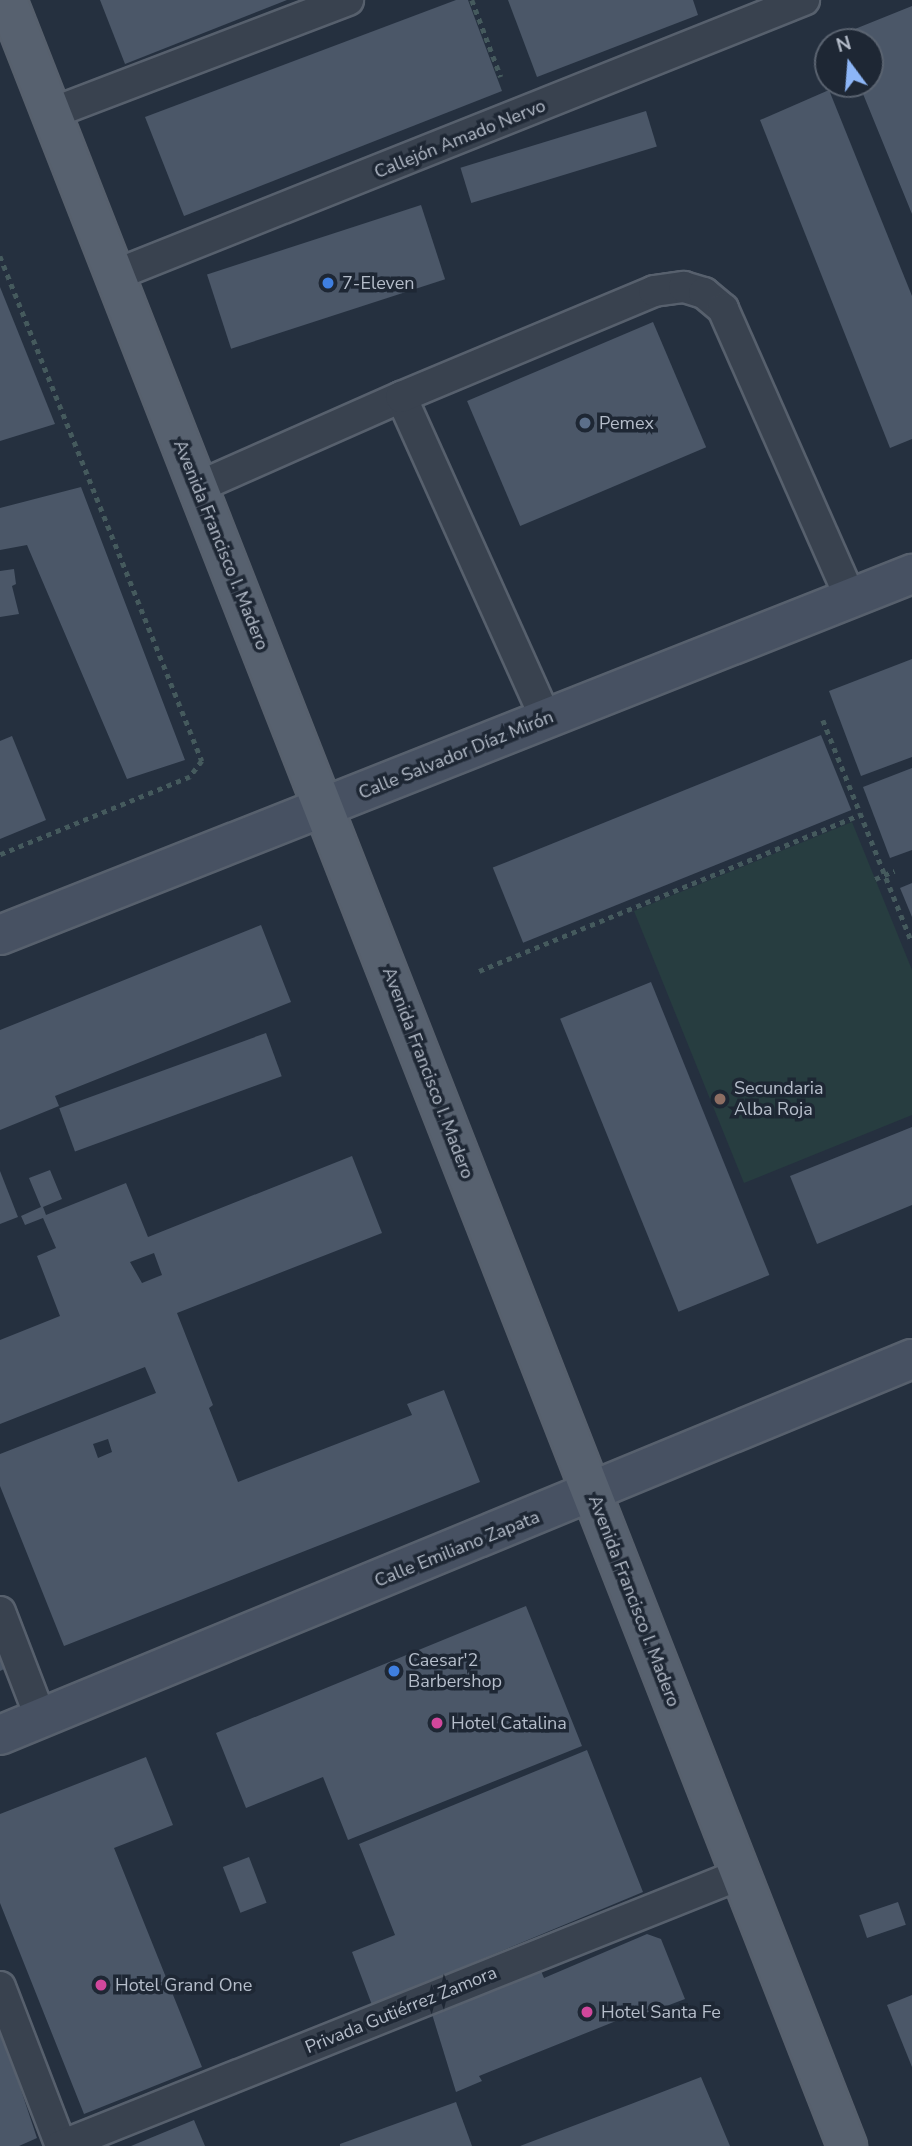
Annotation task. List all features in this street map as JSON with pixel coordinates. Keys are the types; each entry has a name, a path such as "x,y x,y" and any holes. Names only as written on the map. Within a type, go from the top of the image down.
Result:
{"main road":[{"name":"Avenida Francisco I. Madero","path":"7,0 847,2146"},
{"name":"Calle Salvador Díaz Mirón","path":"0,935 912,574"},
{"name":"Calle Emiliano Zapata","path":"0,1735 593,1494 912,1359"}],"lane":[{"path":"52,113 348,0"},
{"name":"Callejón Amado Nervo","path":"115,275 804,0"},
{"path":"198,486 654,291 684,287 704,293 723,309 851,599"},
{"path":"401,397 546,719"},
{"path":"0,1612 41,1719"},
{"name":"Privada Gutiérrez Zamora","path":"0,1987 61,2146 741,1874"}],"path":[{"path":"472,0 516,117"},
{"path":"0,256 202,761 190,777 0,855"},
{"path":"823,720 912,942"},
{"path":"480,971 861,814"},
{"path":"875,879 894,871"}],"green space":[{"path":"852,822 912,970 912,1115 744,1183 634,911"}],"building":[{"path":"100,0 287,0 125,64"},
{"path":"456,0 468,0 502,91 184,216 145,117"},
{"path":"508,0 693,0 698,15 537,77"},
{"path":"912,6 912,214 865,98 884,98 884,28 857,28"},
{"path":"814,97 832,98 912,296 912,439 890,448 760,120"},
{"path":"646,111 657,146 471,203 460,168"},
{"name":"7-Eleven","path":"421,205 445,279 231,349 207,275"},
{"path":"0,287 55,424 0,441"},
{"name":"Pemex","path":"653,322 706,447 520,526 467,401"},
{"path":"81,487 185,760 127,779 27,545 0,550 0,508"},
{"path":"14,569 16,584 12,586 19,614 0,617 0,571"},
{"path":"912,659 912,757 861,776 829,691"},
{"path":"821,735 851,810 523,943 493,868"},
{"path":"12,736 46,820 0,839 0,741"},
{"path":"912,768 912,850 890,858 863,787"},
{"path":"912,883 912,917 900,888"},
{"path":"261,925 291,1002 55,1096 59,1106 0,1130 0,1030"},
{"path":"651,982 769,1275 679,1312 560,1019"},
{"path":"266,1033 282,1076 75,1151 59,1108"},
{"path":"912,1127 912,1205 817,1244 790,1176"},
{"path":"352,1156 382,1233 177,1313 213,1405 209,1408 238,1482 412,1415 407,1404 444,1390 480,1482 64,1646 0,1486 0,1454 156,1393 145,1367 0,1424 0,1340 60,1316 37,1256 56,1248 43,1218 25,1225 21,1216 41,1207 29,1178 50,1170 62,1199 43,1207 46,1215 126,1183 148,1237","holes":["154,1253 162,1275 142,1283 130,1262","108,1439 112,1452 98,1458 93,1444"]},
{"path":"0,1171 18,1217 0,1224"},
{"name":"Hotel Catalina","path":"526,1606 582,1746 348,1840 323,1777 246,1808 216,1733"},
{"path":"0,1647 8,1667 0,1671"},
{"path":"587,1750 643,1892 372,2005 352,1952 395,1935 359,1844"},
{"name":"Hotel Grand One","path":"146,1757 173,1825 114,1848 202,2067 84,2114 0,1903 0,1814"},
{"path":"249,1857 267,1903 240,1913 223,1867"},
{"path":"898,1902 906,1925 867,1938 859,1915"},
{"path":"647,1934 661,1939 685,1999 627,2021 626,2017 479,2076 482,2081 456,2092 432,2014 541,1971 544,1978"},
{"path":"912,1995 912,2067 887,2005"},
{"path":"0,2027 37,2138 19,2146 0,2146"},
{"path":"701,2077 730,2146 520,2146 631,2104"},
{"path":"456,2102 472,2146 340,2146 340,2144"},
{"path":"194,2120 205,2146 131,2146"}],"place":[{"name":"7-Eleven","path":"328,283"},
{"name":"Pemex","path":"585,423"},
{"name":"Secundaria Alba Roja","path":"720,1099"},
{"name":"Caesar'2 Barbershop","path":"394,1671"},
{"name":"Hotel Catalina","path":"437,1723"},
{"name":"Hotel Grand One","path":"101,1985"},
{"name":"Hotel Santa Fe","path":"587,2012"}]}
